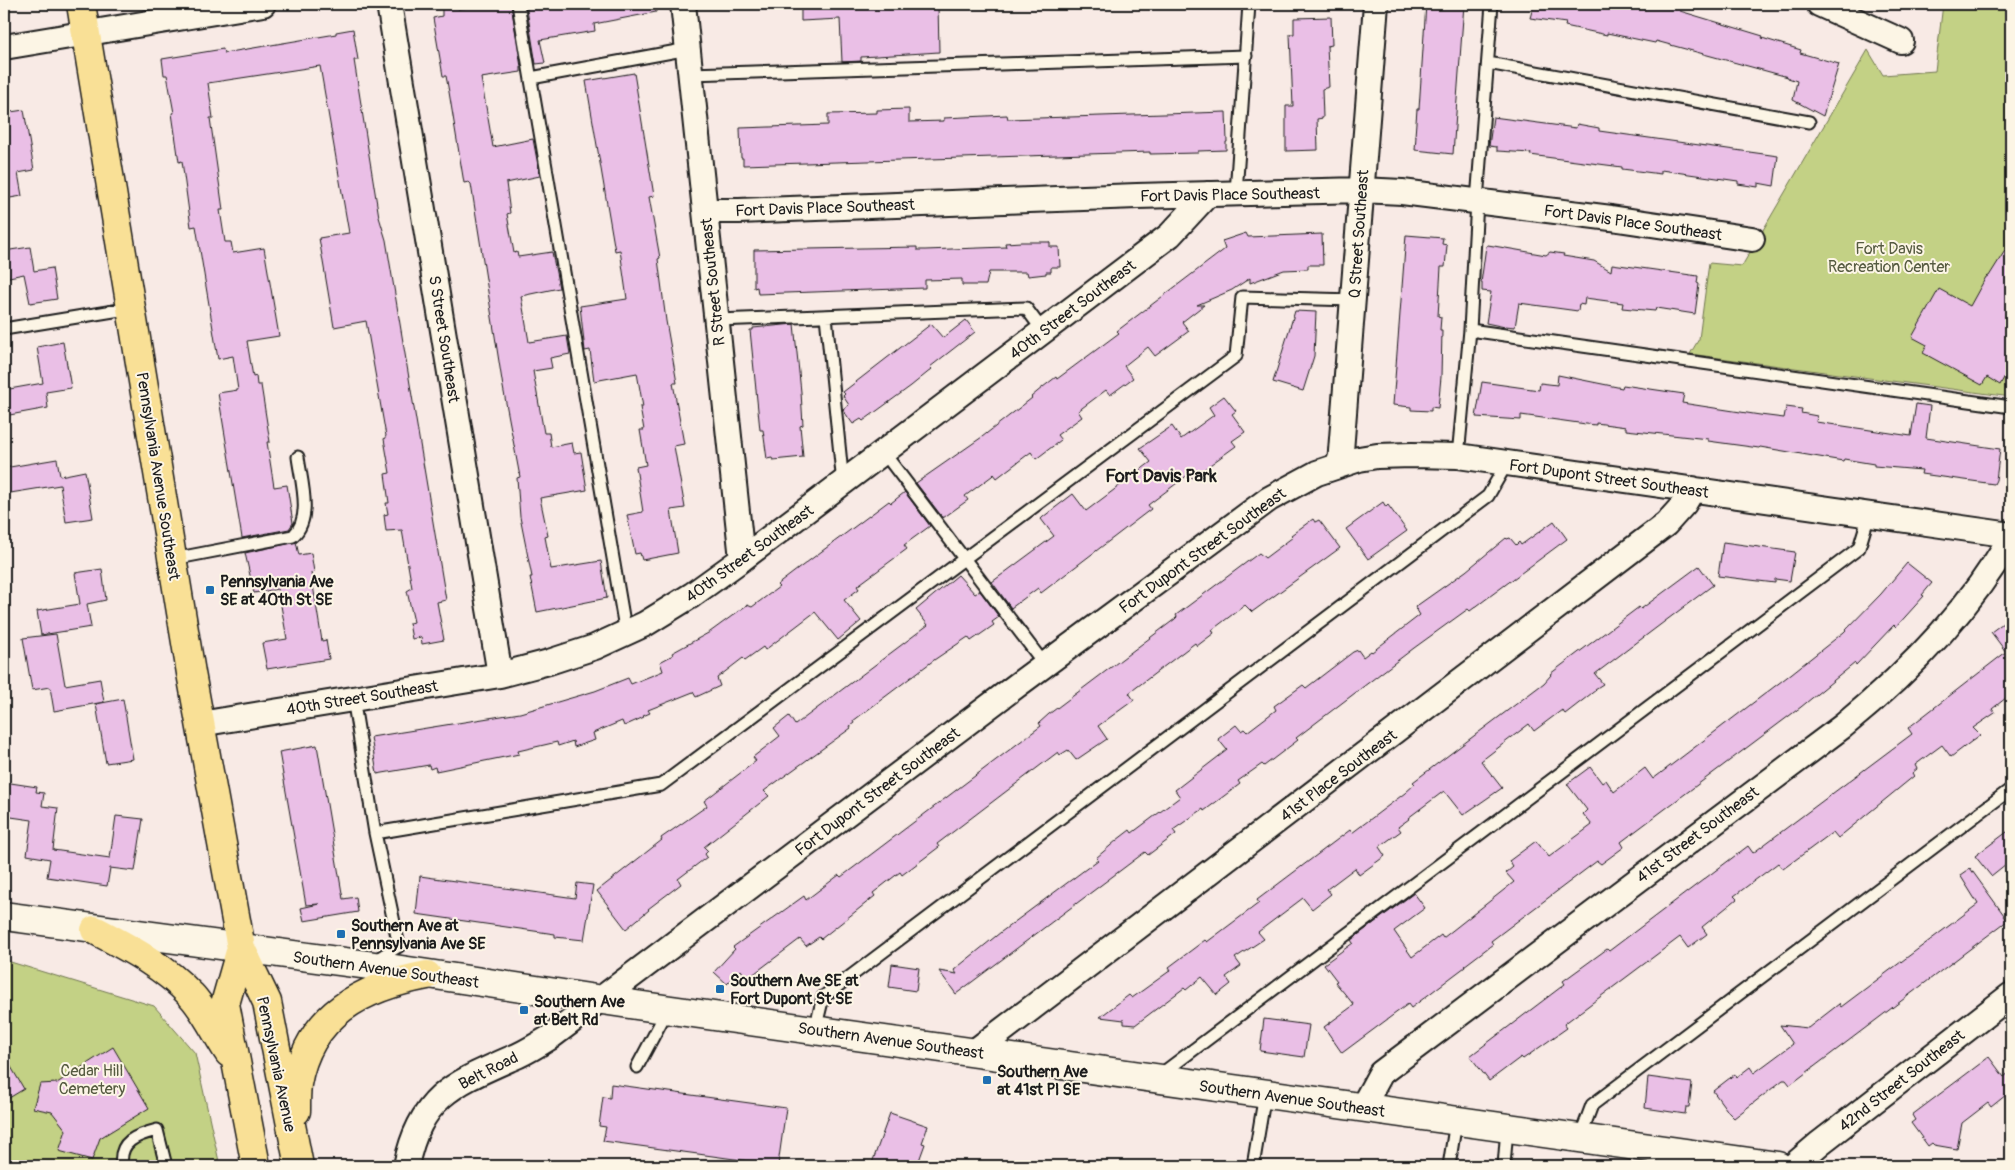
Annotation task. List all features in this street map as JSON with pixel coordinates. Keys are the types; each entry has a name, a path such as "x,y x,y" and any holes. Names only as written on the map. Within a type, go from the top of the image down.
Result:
{"highway":[{"name":"Pennsylvania Avenue Southeast","path":"81,4 200,724 241,948"},
{"path":"95,930 137,952 166,972 192,996 237,1068"},
{"path":"241,948 225,1004 254,1162"},
{"name":"Pennsylvania Avenue","path":"241,948 267,1002 297,1158"},
{"path":"297,1158 297,1085 311,1041 333,1014 358,997 396,981 427,975"}],"main road":[{"name":"Southern Avenue Southeast","path":"4,916 95,930 368,965 600,1000 1778,1166"}],"street":[{"path":"4,47 263,4"},
{"name":"S Street Southeast","path":"389,4 500,675"},
{"name":"R Street Southeast","path":"683,4 742,559"},
{"name":"Q Street Southeast","path":"1340,464 1376,4"},
{"path":"1818,4 1842,13 1901,41"},
{"name":"Fort Davis Place Southeast","path":"705,210 739,211 1361,190 1402,192 1477,201 1752,239"},
{"name":"40th Street Southeast","path":"200,724 500,675 564,658 626,634 669,610 742,559 843,484 1170,235 1208,194"},
{"name":"Fort Dupont Street Southeast","path":"600,1000 1045,665 1270,499 1317,472 1340,464 1378,456 1458,456 2011,536"},
{"name":"41st Place Southeast","path":"974,1052 1666,524 1679,512 1694,489"},
{"name":"41st Street Southeast","path":"1362,1108 1381,1072 1843,726 1878,697 1917,660 1964,606 1994,567 2011,536"},
{"name":"42nd Street Southeast","path":"1793,1166 2011,995"},
{"name":"Belt Road","path":"406,1166 410,1145 425,1114 447,1092 472,1075 513,1058 550,1038 600,1000"}],"lane":[{"path":"518,4 626,634"},
{"path":"1236,193 1249,4"},
{"path":"1458,456 1470,330 1477,201 1492,4"},
{"path":"531,78 688,49"},
{"path":"690,74 1246,56"},
{"path":"1488,63 1809,122"},
{"path":"375,833 661,785 1236,356 1242,297 1353,300"},
{"path":"4,329 132,308"},
{"path":"716,320 1026,308 1044,331"},
{"path":"826,316 843,484"},
{"path":"1470,330 2011,407"},
{"path":"884,453 1045,665"},
{"path":"173,559 293,536 299,530 305,513 298,457"},
{"path":"815,1030 824,997 1488,496 1507,463"},
{"path":"1156,1079 1859,548 1869,514"},
{"path":"353,698 375,833 399,946 368,965"},
{"path":"1580,1137 1592,1105 2011,789"},
{"path":"637,1066 668,1009"},
{"path":"1253,1166 1265,1094"},
{"path":"1449,1166 1456,1121"},
{"path":"1504,1166 1507,1128"},
{"path":"122,1166 121,1158 125,1145 138,1135 157,1130 166,1166"}],"green space":[{"name":"Fort Davis Recreation Center","path":"1943,4 2011,4 2011,397 1690,354 1699,339 1709,263 1742,266 1868,50 1883,75 1935,71"},
{"name":"Cedar Hill Cemetery","path":"4,960 154,1006 195,1053 220,1166 4,1166"}],"building":[{"path":"488,4 511,4 521,67 521,72 481,78 493,147 533,139 540,176 506,183 510,213 507,214 514,253 517,252 518,257 552,252 559,288 521,296 529,342 567,336 570,354 550,358 552,368 533,371 544,433 549,433 551,447 572,443 574,453 581,452 587,490 540,498 548,536 545,537 551,569 601,561 607,598 537,612 520,517 517,478 520,477 503,387 471,184 469,182 464,183 446,76 443,76 433,18 442,16 442,8 458,5 458,9"},
{"path":"526,4 656,4 656,12 594,24 595,31 540,40 545,63 536,64"},
{"path":"801,4 938,4 939,52 861,57 861,61 842,62 840,19 801,21"},
{"path":"1426,4 1464,4 1453,154 1415,150"},
{"path":"1534,4 1682,4 1680,11 1763,36 1762,38 1801,50 1800,53 1839,64 1823,116 1793,100 1797,81 1788,77 1656,41 1655,43 1607,33 1607,35 1565,26 1566,23 1530,18"},
{"path":"1331,17 1332,45 1327,46 1329,87 1322,89 1323,118 1317,119 1318,150 1286,151 1286,106 1293,106 1290,34 1294,34 1294,18"},
{"path":"353,29 358,60 354,60 379,217 386,240 446,600 437,602 444,640 422,644 421,637 412,639 409,623 414,622 407,591 412,588 402,530 386,531 384,515 388,514 386,503 389,503 385,474 390,473 384,439 386,436 366,321 334,327 319,238 349,233 320,66 208,83 213,118 210,118 223,210 220,210 225,242 231,242 233,253 264,248 279,336 247,341 253,377 256,376 257,385 261,385 270,442 267,442 274,487 287,485 293,523 289,529 242,538 218,393 238,390 233,356 218,359 196,226 191,227 182,161 179,162 172,113 174,113 167,75 164,75 162,59 223,49 224,53 336,34 336,32"},
{"path":"634,73 654,196 649,197 660,258 658,259 666,321 677,383 673,383 684,444 674,446 685,508 671,510 678,553 642,560 640,553 635,554 627,515 643,512 636,467 646,465 640,430 644,430 640,407 643,407 637,373 594,381 590,350 585,351 580,306 627,299 620,250 615,251 586,81"},
{"path":"909,109 909,122 1007,115 1008,119 1226,112 1227,142 1226,150 1198,151 1198,153 1150,154 1150,152 743,165 740,128 828,125 828,114 877,113 877,110"},
{"path":"24,110 34,170 18,173 22,196 4,199 4,174 8,173 4,149 4,113"},
{"path":"1493,117 1576,128 1577,124 1599,128 1599,131 1778,156 1774,186 1758,183 1758,187 1738,184 1738,181 1661,170 1661,174 1530,155 1531,153 1497,151 1497,147 1489,146"},
{"path":"1246,233 1248,237 1322,234 1323,265 1308,265 1308,269 1284,270 1250,283 1250,278 1232,290 1197,305 1204,305 1182,322 1189,331 1155,356 1148,347 1124,366 1133,378 1110,395 1106,390 1078,411 1082,417 1057,435 1061,440 1036,459 1031,452 997,478 994,474 965,496 968,500 943,518 916,483 982,437 1056,377 1057,379 1119,333 1117,331 1225,249 1222,241"},
{"path":"1406,235 1443,238 1442,244 1447,245 1445,267 1441,267 1438,316 1441,317 1440,330 1442,330 1441,377 1438,408 1431,407 1431,411 1411,410 1411,407 1393,405"},
{"path":"2011,241 2011,365 2000,385 1987,377 1982,385 1923,353 1927,345 1912,337 1939,289 1970,306 1986,277 1989,276"},
{"path":"1050,242 1050,247 1059,247 1060,267 1051,267 1051,272 1046,272 1046,274 1028,276 1027,272 989,272 986,285 962,285 962,279 925,280 925,288 758,294 757,287 754,288 754,250 917,247 917,250 925,250 1006,247 1005,243"},
{"path":"1486,246 1546,255 1550,252 1564,254 1563,256 1594,261 1611,271 1612,264 1698,276 1697,283 1699,284 1695,314 1656,308 1655,311 1622,308 1623,303 1585,298 1584,305 1579,304 1578,311 1519,303 1515,327 1486,323 1491,292 1482,291 1481,283"},
{"path":"30,247 34,271 52,268 57,299 30,303 24,274 4,278 4,251"},
{"path":"1295,311 1316,312 1314,356 1303,391 1273,382"},
{"path":"966,320 975,332 930,367 932,369 911,386 863,421 861,419 853,424 843,410 849,405 843,396 845,394 843,392 931,324 943,338"},
{"path":"794,324 801,392 803,425 800,426 803,457 767,459 763,430 760,430 750,330 753,330 753,328"},
{"path":"63,342 71,388 46,392 48,408 4,416 4,390 43,383 37,347"},
{"path":"1558,375 1622,388 1623,385 1684,394 1682,403 1760,415 1784,418 1786,407 1802,409 1801,413 1817,416 1816,422 1911,436 1916,404 1930,406 1926,438 2000,449 1996,480 1994,484 1921,474 1922,470 1874,466 1874,464 1844,459 1843,461 1760,447 1708,441 1708,439 1626,430 1626,427 1596,423 1596,425 1586,424 1521,415 1521,420 1476,417 1482,382 1539,390 1540,383 1557,385"},
{"path":"1224,396 1236,411 1232,414 1245,432 1232,441 1236,446 1192,478 1189,474 1148,505 1151,509 1041,593 1038,588 1011,608 992,582 1054,536 1041,519 1043,517 1073,494 1086,511 1151,462 1140,448 1172,426 1181,439 1214,415 1209,407"},
{"path":"57,459 60,476 85,471 93,518 66,522 60,485 4,494 4,468"},
{"path":"905,492 930,526 904,545 907,549 857,586 859,589 844,600 861,621 838,640 815,612 765,650 763,647 745,660 743,658 717,678 720,686 696,697 693,692 648,710 650,713 644,717 624,726 622,721 593,733 595,740 574,747 573,741 558,746 557,742 518,751 519,754 436,771 435,767 430,769 429,765 377,774 371,737 520,713 595,691 628,678 631,684 663,671 660,662 673,655 672,653 710,632 747,605 752,607 779,587 777,585 798,569 889,501 891,503"},
{"path":"1383,502 1386,507 1388,505 1407,531 1368,559 1346,529"},
{"path":"1313,519 1315,522 1319,520 1340,548 1252,612 1245,605 1212,630 1214,633 1197,646 1195,643 1129,693 1134,700 1098,726 1107,739 1076,760 1068,750 1060,755 1058,752 937,844 939,847 902,875 900,872 873,893 875,896 821,939 819,937 806,946 800,939 747,979 741,970 727,984 714,972 735,949 733,947 804,896 806,900 839,875 841,877 1041,726 1039,723 1049,714 1175,619 1176,615 1259,553 1265,558"},
{"path":"1554,521 1567,539 1470,611 1468,609 1414,648 1296,738 1298,740 1264,766 1262,764 1238,781 1240,784 1204,811 1203,809 1173,830 1176,834 1148,855 1145,852 956,994 939,971 957,974 954,970 1001,932 1098,860 1096,858 1130,830 1132,833 1180,797 1175,790 1227,750 1218,739 1236,725 1241,731 1244,729 1247,732 1276,710 1274,706 1303,685 1306,688 1353,652 1358,650 1363,657 1372,652 1420,615 1415,607 1466,571 1506,538 1510,538 1516,545 1519,542 1521,545"},
{"path":"296,542 299,555 311,553 314,572 311,573 322,641 326,640 329,659 267,669 262,643 287,639 278,589 254,593 245,553"},
{"path":"1723,542 1795,552 1790,581 1775,579 1775,583 1718,576"},
{"path":"1907,563 1932,583 1922,595 1924,596 1896,627 1894,625 1856,665 1855,663 1801,707 1621,842 1624,847 1601,864 1597,861 1491,941 1493,944 1411,1008 1408,1004 1342,1053 1324,1027 1354,1005 1335,982 1337,981 1324,964 1353,943 1351,940 1414,893 1425,908 1394,931 1412,957 1441,935 1443,938 1514,882 1506,873 1513,867 1509,861 1536,841 1549,857 1592,825 1583,814 1587,810 1567,784 1590,767 1602,783 1606,780 1614,792 1645,768 1653,779 1844,632 1881,594"},
{"path":"1699,566 1713,585 1595,674 1603,684 1565,714 1562,710 1534,731 1529,724 1481,761 1502,788 1463,815 1444,791 1408,818 1398,827 1401,831 1379,847 1385,856 1359,875 1355,868 1327,889 1331,894 1312,909 1303,898 1258,932 1264,939 1235,958 1241,966 1226,977 1231,984 1217,995 1202,977 1186,990 1184,988 1135,1025 1124,1024 1124,1020 1100,1017 1129,995 1132,998 1171,970 1169,967 1205,940 1207,942 1259,903 1257,900 1350,830 1352,833 1405,793 1415,784 1413,782 1544,683 1550,674 1639,607 1641,609"},
{"path":"102,569 106,600 87,604 91,627 41,635 37,611 80,604 75,573"},
{"path":"958,575 975,594 980,591 999,617 992,622 994,625 971,641 968,637 934,660 853,721 854,723 850,726 851,728 764,791 769,796 704,847 708,851 705,854 707,857 678,879 681,884 648,909 626,929 597,891 662,840 661,838 707,806 704,801 756,761 753,757 780,736 774,728 789,716 795,725 928,625 916,610"},
{"path":"2011,617 2011,694 1992,709 1995,713 1973,728 1980,735 1951,757 1942,745 1915,765 1917,769 1912,773 1914,776 1838,838 1833,832 1783,869 1778,863 1734,896 1737,899 1702,927 1707,934 1688,948 1680,937 1564,1024 1567,1028 1523,1059 1521,1057 1489,1081 1470,1056 1565,984 1563,981 1607,949 1609,951 1748,846 1753,853 1912,734 1908,728 2006,652 1991,632"},
{"path":"56,634 65,685 100,679 104,702 54,711 50,687 32,690 23,638"},
{"path":"123,699 133,759 106,763 96,704"},
{"path":"317,745 343,899 356,897 358,912 304,921 301,908 319,904 306,905 279,752"},
{"path":"4,782 37,787 36,792 44,793 42,806 58,808 53,850 110,858 116,816 143,819 135,871 110,868 107,886 47,877 50,859 27,855 32,820 4,816"},
{"path":"2011,829 2011,860 1991,876 1975,856"},
{"path":"1970,868 2007,921 1790,1085 1786,1080 1783,1080 1734,1118 1713,1091 1735,1074 1737,1077 1750,1067 1754,1073 1793,1044 1780,1025 1808,1028 1839,1004 1841,1007 1978,904 1960,875"},
{"path":"420,876 575,898 577,883 593,885 584,940 416,914"},
{"path":"892,964 919,968 916,991 889,987"},
{"path":"1264,1019 1309,1025 1304,1057 1260,1051"},
{"path":"113,1047 149,1108 100,1138 92,1160 59,1151 66,1130 52,1112 33,1108 40,1084 57,1083"},
{"path":"4,1055 24,1089 4,1101"},
{"path":"1989,1057 2004,1077 2011,1071 2011,1091 1991,1107 1988,1103 1962,1123 1957,1149 1932,1143 1928,1146 1911,1123 1915,1120 1912,1115"},
{"path":"1648,1077 1692,1083 1689,1107 1686,1107 1685,1114 1645,1108"},
{"path":"611,1084 786,1108 778,1165 603,1141 606,1127 599,1126 603,1097 610,1098"},
{"path":"890,1113 928,1126 922,1143 925,1144 917,1166 871,1166"}],"place":[{"name":"Pennsylvania Ave SE at 40th St SE","path":"210,590"},
{"name":"Southern Ave at Pennsylvania Ave SE","path":"341,934"},
{"name":"Southern Ave SE at Fort Dupont St SE","path":"720,989"},
{"name":"Southern Ave at Belt Rd","path":"524,1010"},
{"name":"Southern Ave at 41st Pl SE","path":"987,1080"}],"district":[{"name":"Fort Davis Park","path":"1161,476"}]}
